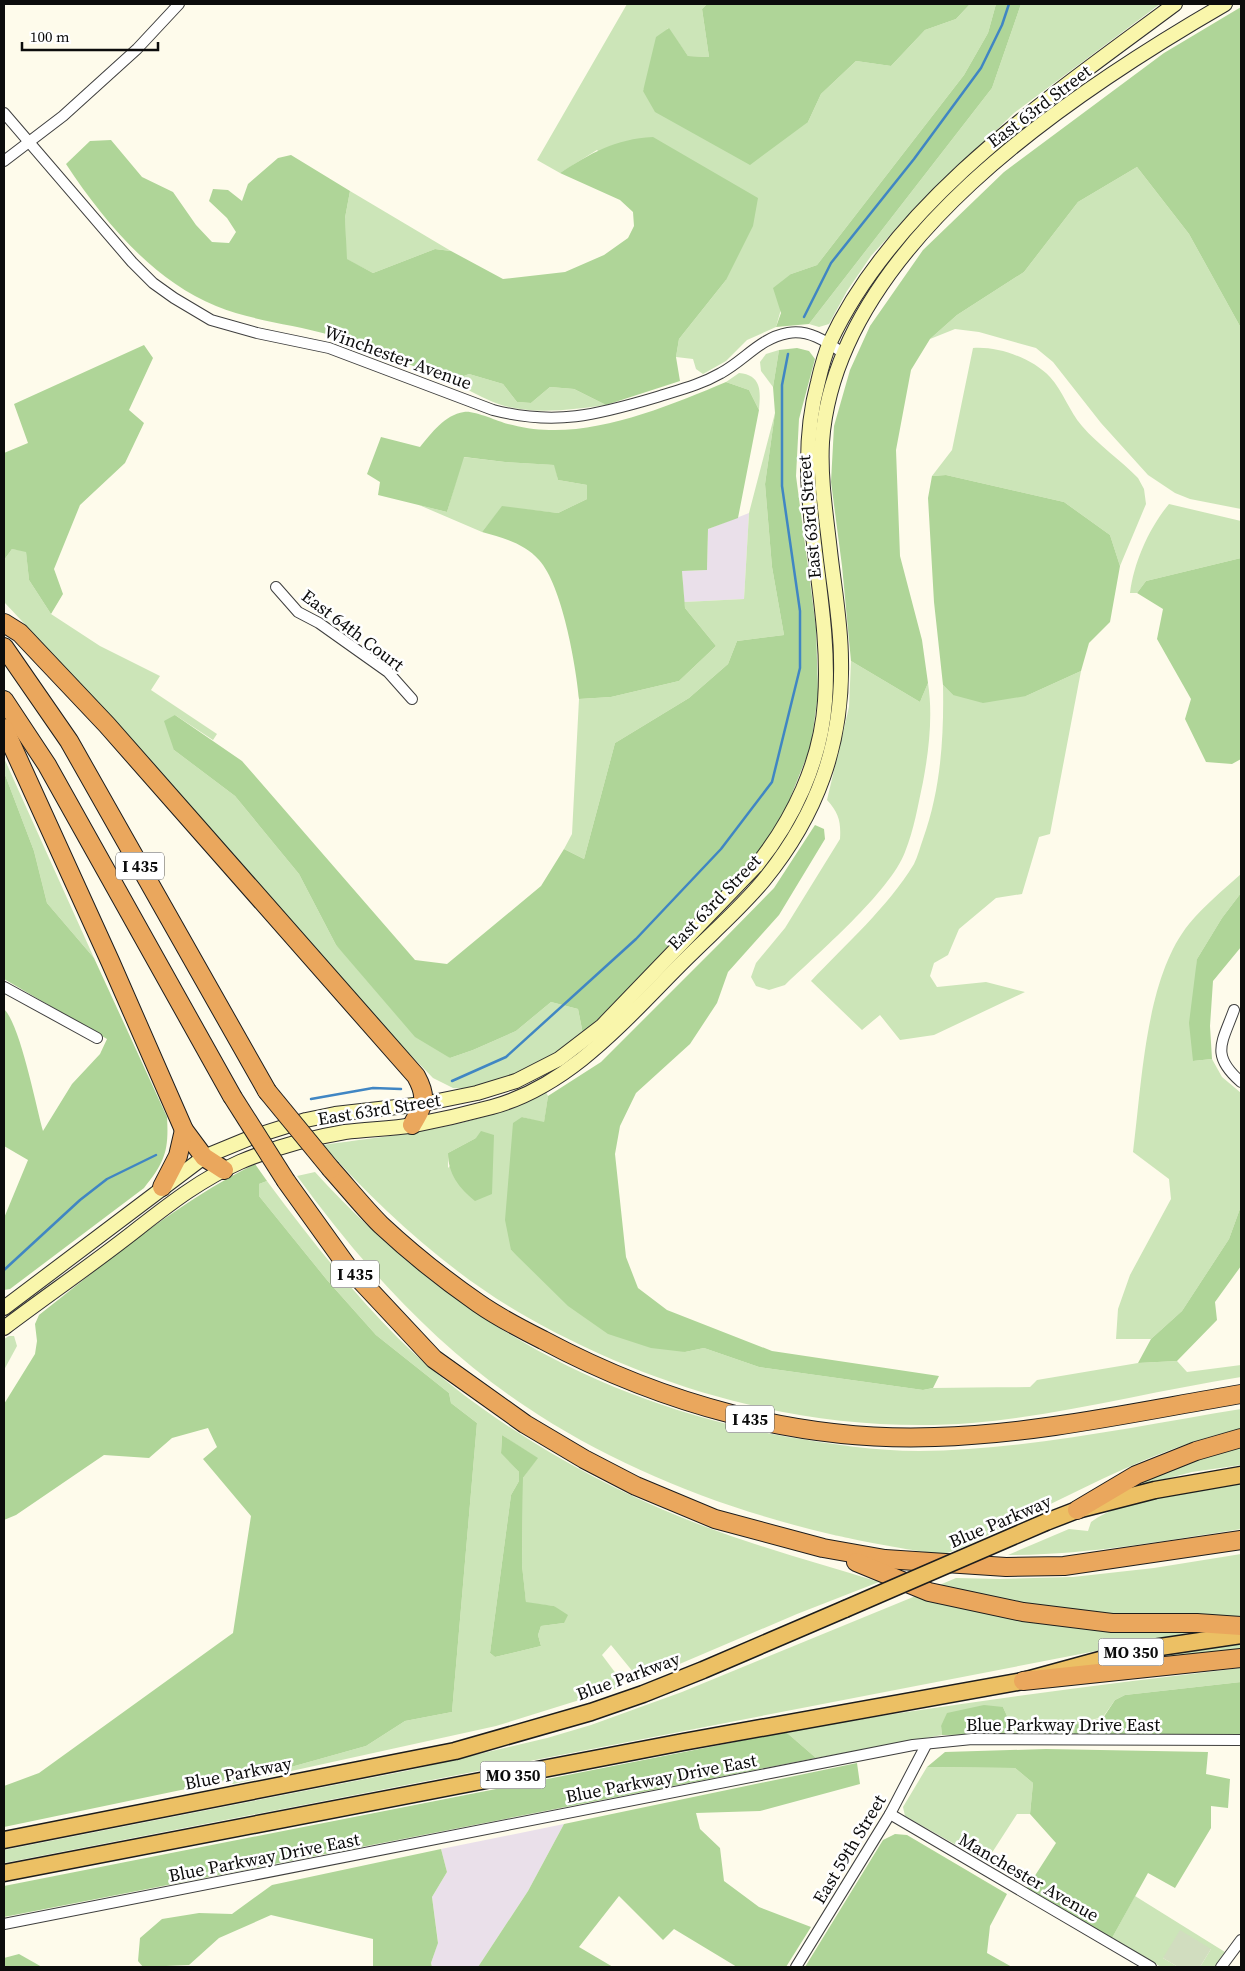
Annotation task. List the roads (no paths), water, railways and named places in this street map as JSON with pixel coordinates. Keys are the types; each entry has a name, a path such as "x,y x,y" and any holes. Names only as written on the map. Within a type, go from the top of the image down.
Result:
{"highway":[{"path":"4,623 20,633 107,724 397,1053 420,1083 423,1090 423,1104 412,1125"},
{"name":"I 435","path":"4,647 69,741 267,1091 331,1169 381,1224 432,1268 480,1304 578,1359 635,1384 695,1404 749,1419 876,1437 936,1437 1035,1429 1241,1394"},
{"name":"I 435","path":"4,700 47,765 232,1096 286,1181 347,1266 434,1359 525,1424 584,1459 636,1486 715,1519 823,1548 885,1559 1006,1567 1064,1566 1241,1540"},
{"path":"4,728 106,952 184,1130 204,1157 224,1170"},
{"path":"162,1187 178,1156 184,1130"},
{"path":"1077,1510 1136,1474 1196,1451 1241,1438"},
{"name":"Blue Parkway","path":"4,1840 464,1748 591,1712 703,1670 1077,1510 1155,1490 1241,1475"},
{"path":"823,1548 929,1592 1023,1612 1112,1623 1198,1623 1241,1626"},
{"name":"MO 350","path":"4,1873 683,1742 1023,1681 1133,1651 1241,1635"},
{"path":"1023,1681 1241,1658"}],"main road":[{"name":"East 63rd Street","path":"4,1308 204,1157 255,1136 306,1120 335,1114 423,1104 477,1094 516,1081 559,1059 602,1026 756,866 774,844 792,816 815,758 825,703 824,622 808,494 806,455 813,401 830,344 855,298 884,257 940,193 990,146 1175,4"},
{"name":"East 63rd Street","path":"6,1321 140,1227 173,1200 224,1170 266,1152 310,1139 349,1132 412,1125 496,1106 533,1091 575,1066 597,1047 762,884 794,839 817,796 830,761 840,707 842,658 822,473 825,418 834,377 844,353 871,301 904,253 957,198 1028,134 1163,39 1225,4"}],"street":[{"path":"4,161 63,116 137,49 179,4"},
{"name":"Winchester Avenue","path":"4,114 132,262 153,283 198,314 257,333 329,348 493,410 517,416 542,419 572,418 610,411 704,382 725,371 766,340 788,333 802,332 830,344 844,353"},
{"name":"East 64th Court","path":"276,587 298,612 319,623 388,672 412,699"},
{"path":"4,986 97,1038"},
{"path":"1234,1010 1220,1048 1222,1061 1241,1082"},
{"name":"Blue Parkway Drive East","path":"4,1924 884,1750 913,1745 926,1745 933,1742 972,1739 1241,1740"},
{"name":"East 59th Street","path":"796,1967 890,1814 926,1745"},
{"name":"Manchester Avenue","path":"890,1814 1151,1967"},
{"path":"1221,1967 1241,1940"}],"waterway":[{"path":"804,317 831,263 914,159 981,68 1002,25 1009,4"},
{"path":"452,1081 506,1057 636,939 721,849 772,782 800,668 800,611 782,486 782,385 788,354"},
{"path":"311,1099 373,1088 401,1089"},
{"path":"4,1270 80,1200 107,1179 156,1155"}]}
